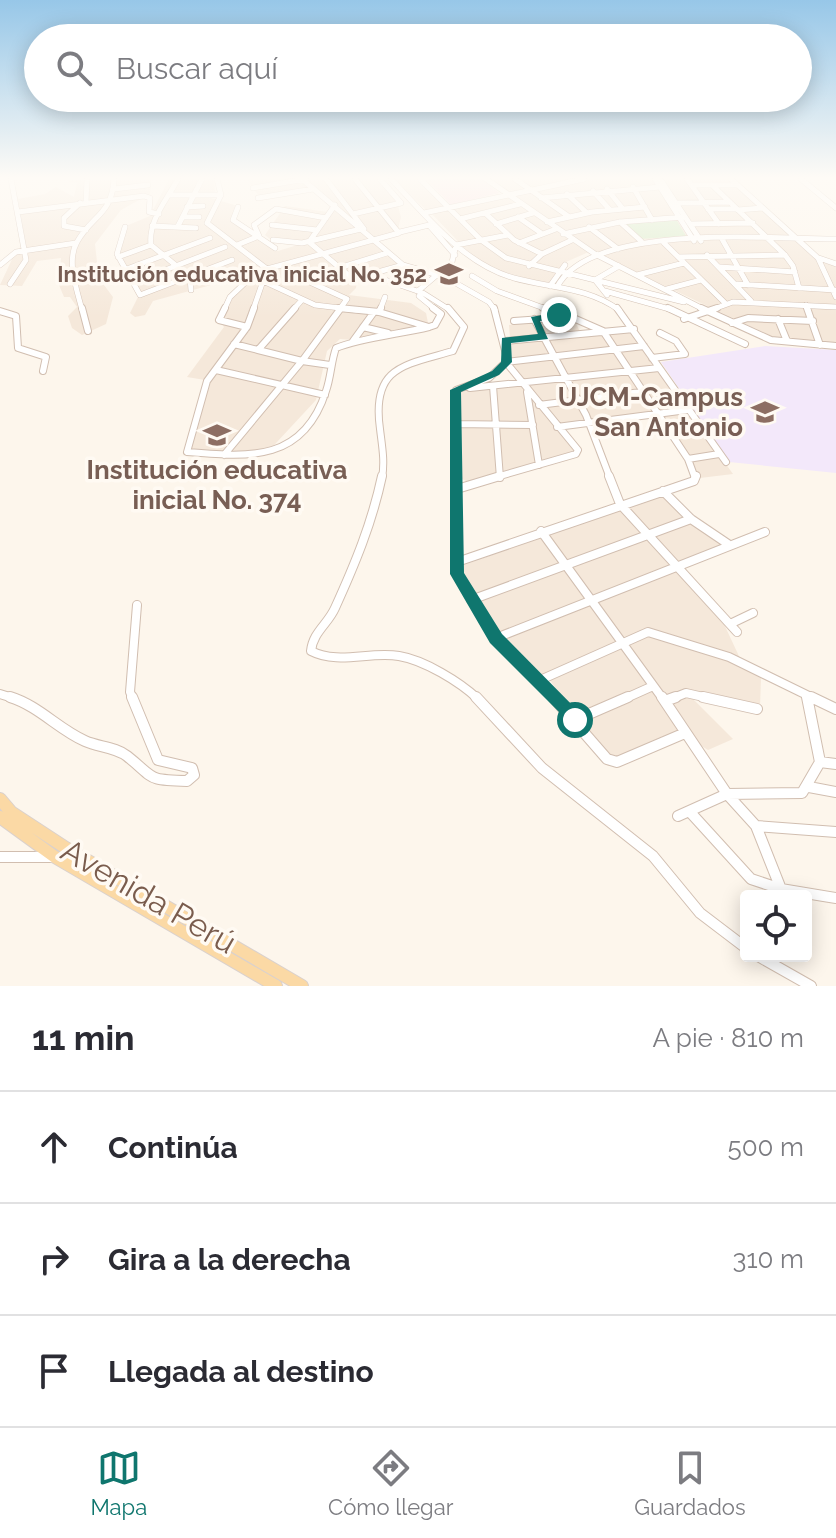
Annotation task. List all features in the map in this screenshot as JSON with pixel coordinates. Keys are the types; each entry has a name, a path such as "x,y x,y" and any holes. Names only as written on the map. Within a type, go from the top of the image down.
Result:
{"main road":[{"name":"Avenida Perú","path":"0,799 60,853 302,986"},
{"name":"Avenida Perú","path":"0,817 276,986"}],"street":[{"path":"10,284 23,270 25,251 20,225"},
{"path":"64,225 86,230"},
{"path":"88,331 73,273 76,243 90,225"},
{"path":"210,225 267,269"},
{"path":"241,225 275,248"},
{"path":"254,225 259,236"},
{"path":"272,225 317,230"},
{"path":"309,242 321,225"},
{"path":"356,225 403,265 439,275 495,307 506,341 506,362 578,452 457,489"},
{"path":"359,225 361,229"},
{"path":"394,225 400,232"},
{"path":"429,225 455,255"},
{"path":"418,291 421,298 441,314 435,325 366,342 353,341 336,348 325,395 298,433 275,454 187,452 185,449 207,381 247,327 267,269 429,225"},
{"path":"436,225 456,245 499,273 588,293 613,304"},
{"path":"466,225 506,258 529,266 660,294 705,309"},
{"path":"497,225 519,243 542,254"},
{"path":"530,225 541,233"},
{"path":"551,225 593,253 771,340 836,346"},
{"path":"563,234 601,225"},
{"path":"623,225 641,241"},
{"path":"686,225 696,239"},
{"path":"691,225 696,239"},
{"path":"755,225 785,255 795,272 799,288"},
{"path":"782,225 818,258 836,297"},
{"path":"151,245 152,226 196,228"},
{"path":"125,227 118,257 140,295 232,260"},
{"path":"589,227 616,247 662,241"},
{"path":"273,240 309,242 361,229"},
{"path":"519,243 556,229"},
{"path":"456,245 508,235"},
{"path":"237,245 259,236"},
{"path":"124,270 210,238"},
{"path":"722,239 748,285"},
{"path":"554,286 561,273 593,253 641,241 836,239"},
{"path":"529,266 542,254 572,240"},
{"path":"662,241 725,303"},
{"path":"309,242 353,279 403,265"},
{"path":"1,275 0,265 16,252 76,243"},
{"path":"151,245 190,277 191,290"},
{"path":"118,257 151,245"},
{"path":"418,291 439,275 455,255 456,245"},
{"path":"134,282 225,247"},
{"path":"347,299 303,279 387,253"},
{"path":"707,255 751,301"},
{"path":"678,257 785,255"},
{"path":"818,258 836,264"},
{"path":"637,275 684,263"},
{"path":"595,280 619,266"},
{"path":"720,267 795,272"},
{"path":"371,275 418,291 456,316 464,327 453,351 395,368 383,383 379,423 385,463 372,524 333,613 312,639 311,651 323,657 399,656 421,663 474,695 542,768 653,856 700,913 740,943"},
{"path":"457,562 698,477 603,331 573,316 497,291 472,276"},
{"path":"247,327 219,320 241,283 261,280 301,301 376,312 429,327"},
{"path":"595,280 634,329 687,410 726,462"},
{"path":"667,289 701,280"},
{"path":"737,284 834,290"},
{"path":"224,455 302,361 354,291"},
{"path":"605,291 691,314 745,344"},
{"path":"655,311 660,294"},
{"path":"353,341 385,297"},
{"path":"258,350 301,301"},
{"path":"684,319 725,303 751,301 836,307"},
{"path":"806,305 820,345"},
{"path":"0,311 16,314 18,348 46,357 43,371"},
{"path":"514,321 561,314"},
{"path":"573,316 582,333"},
{"path":"731,323 748,318 813,321"},
{"path":"534,319 590,423 620,504 737,632"},
{"path":"778,319 787,341"},
{"path":"363,327 392,334"},
{"path":"506,341 634,329"},
{"path":"652,358 685,354 676,341 660,333"},
{"path":"234,344 330,365"},
{"path":"456,390 489,378 506,362 644,346"},
{"path":"456,390 659,368"},
{"path":"216,370 325,395"},
{"path":"493,386 500,478"},
{"path":"456,390 457,574 496,638 575,720 607,759 617,762 685,733"},
{"path":"527,390 539,465"},
{"path":"539,405 641,392"},
{"path":"557,427 687,410"},
{"path":"456,424 533,425"},
{"path":"688,459 719,454"},
{"path":"663,491 691,519 728,544"},
{"path":"471,600 691,519"},
{"path":"541,531 665,701 727,794 756,826 781,889"},
{"path":"496,638 728,544 765,532"},
{"path":"0,694 30,703 84,741 125,754 140,771 157,780 187,781 194,775 192,768 158,760 153,753 144,721 130,692 137,605"},
{"path":"730,624 753,613"},
{"path":"538,681 648,632 729,657 836,709"},
{"path":"575,720 653,686"},
{"path":"665,701 686,693 757,709"},
{"path":"678,816 727,794 797,796 809,787 820,762 807,696"},
{"path":"820,762 836,764"},
{"path":"809,787 835,792"},
{"path":"690,812 751,879 781,889 836,898"},
{"path":"756,826 836,832"},
{"path":"0,857 60,853"},
{"path":"769,962 811,986"}],"shaded area":[{"path":"23,225 110,225 95,244 97,262 90,271 105,278 104,285 113,297 106,324 82,335 72,328 68,316 77,307 70,297 64,297 59,285 61,258 37,261 22,286 0,285 14,255 27,251"},
{"path":"239,225 278,251 304,243 270,239 265,235 272,225 399,225 397,233 372,239 400,265 357,278 356,288 349,295 411,303 426,313 428,323 418,329 366,341 340,339 327,351 316,400 264,456 189,449 211,381 187,377 224,327 220,321 242,281 235,268 218,275 211,285 153,301 145,315 135,317 130,313 138,297 116,256 126,226"},
{"path":"442,225 781,225 816,257 836,264 836,343 775,338 591,251 566,262 549,284 497,270 471,255"},
{"path":"565,319 575,321 582,336 632,333 733,474 700,478 657,413 556,428 575,451 472,484 462,479 460,392 525,383 512,364 509,325"},
{"name":"UJCM-Campus San Antonio","path":"765,346 836,350 836,473 729,462 661,362"},
{"path":"666,494 729,548 679,566 723,622 745,669 761,678 760,707 687,693 733,739 708,750 684,735 608,766 550,680 532,677 509,642 497,633 462,574 464,565"}],"green space":[{"path":"626,225 680,225 686,236 640,239"}],"place":[{"name":"Institución educativa inicial No. 352","path":"449,274"},
{"name":"UJCM-Campus San Antonio","path":"765,412"},
{"name":"Institución educativa inicial No. 374","path":"217,435"}],"route":[{"path":"559,315 534,319 545,336 506,341 506,362 496,373 481,382 456,390 457,574 496,638 575,720"}]}
